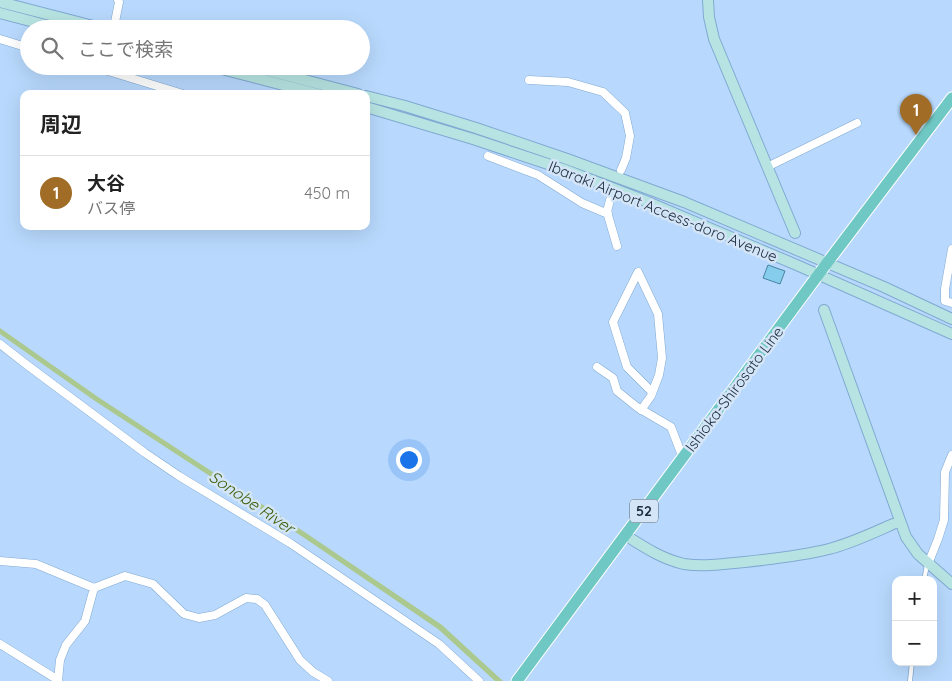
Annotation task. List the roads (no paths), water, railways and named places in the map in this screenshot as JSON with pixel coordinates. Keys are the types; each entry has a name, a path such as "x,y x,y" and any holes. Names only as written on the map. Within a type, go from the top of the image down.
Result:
{"main road":[{"path":"708,0 709,17 714,39 794,233"},
{"path":"0,2 70,20"},
{"path":"0,13 27,20"},
{"path":"245,75 303,90"},
{"path":"285,75 343,90"},
{"name":"Ibaraki Airport Access-doro Avenue","path":"370,97 476,128 684,202 884,287 952,319"},
{"name":"Ishioka-Shirosato Line","path":"519,678 952,98"},
{"name":"Ibaraki Airport Access-doro Avenue","path":"370,108 473,139 563,169 648,202 952,334"},
{"path":"824,310 906,537 918,554 952,584"},
{"path":"625,535 671,560 706,565 797,556 854,540 900,521"}],"street":[{"path":"116,20 120,2 118,0"},
{"path":"0,39 20,45"},
{"path":"125,75 171,90"},
{"path":"529,80 568,82 603,92 625,113 630,136 626,158 621,170"},
{"path":"767,166 857,123"},
{"path":"488,156 538,175 582,203 608,214"},
{"path":"610,200 608,214 617,246"},
{"path":"952,249 945,289 946,301 952,303"},
{"path":"642,410 651,396 659,376 662,358 658,314 638,272 613,322 627,367 652,392"},
{"path":"0,344 145,453 179,476 290,543 439,644 479,681"},
{"path":"597,368 613,378 617,391 642,410 671,427 683,458"},
{"path":"928,564 944,520 945,472 952,455"},
{"path":"0,561 36,564 94,588 125,576 153,584 184,614 198,618 215,615 246,598 257,599 265,605 300,660 313,672 328,681"},
{"path":"0,644 58,681 60,660 66,645 85,621 94,588"}],"lane":[{"path":"925,576 928,564"},
{"path":"910,681 912,666"}],"water":[{"name":"Sonobe River","path":"0,328 98,397 306,533 442,625 503,681 495,681 438,629 303,537 95,401 0,334"}],"place":[{"name":"大谷","path":"916,135"}]}
